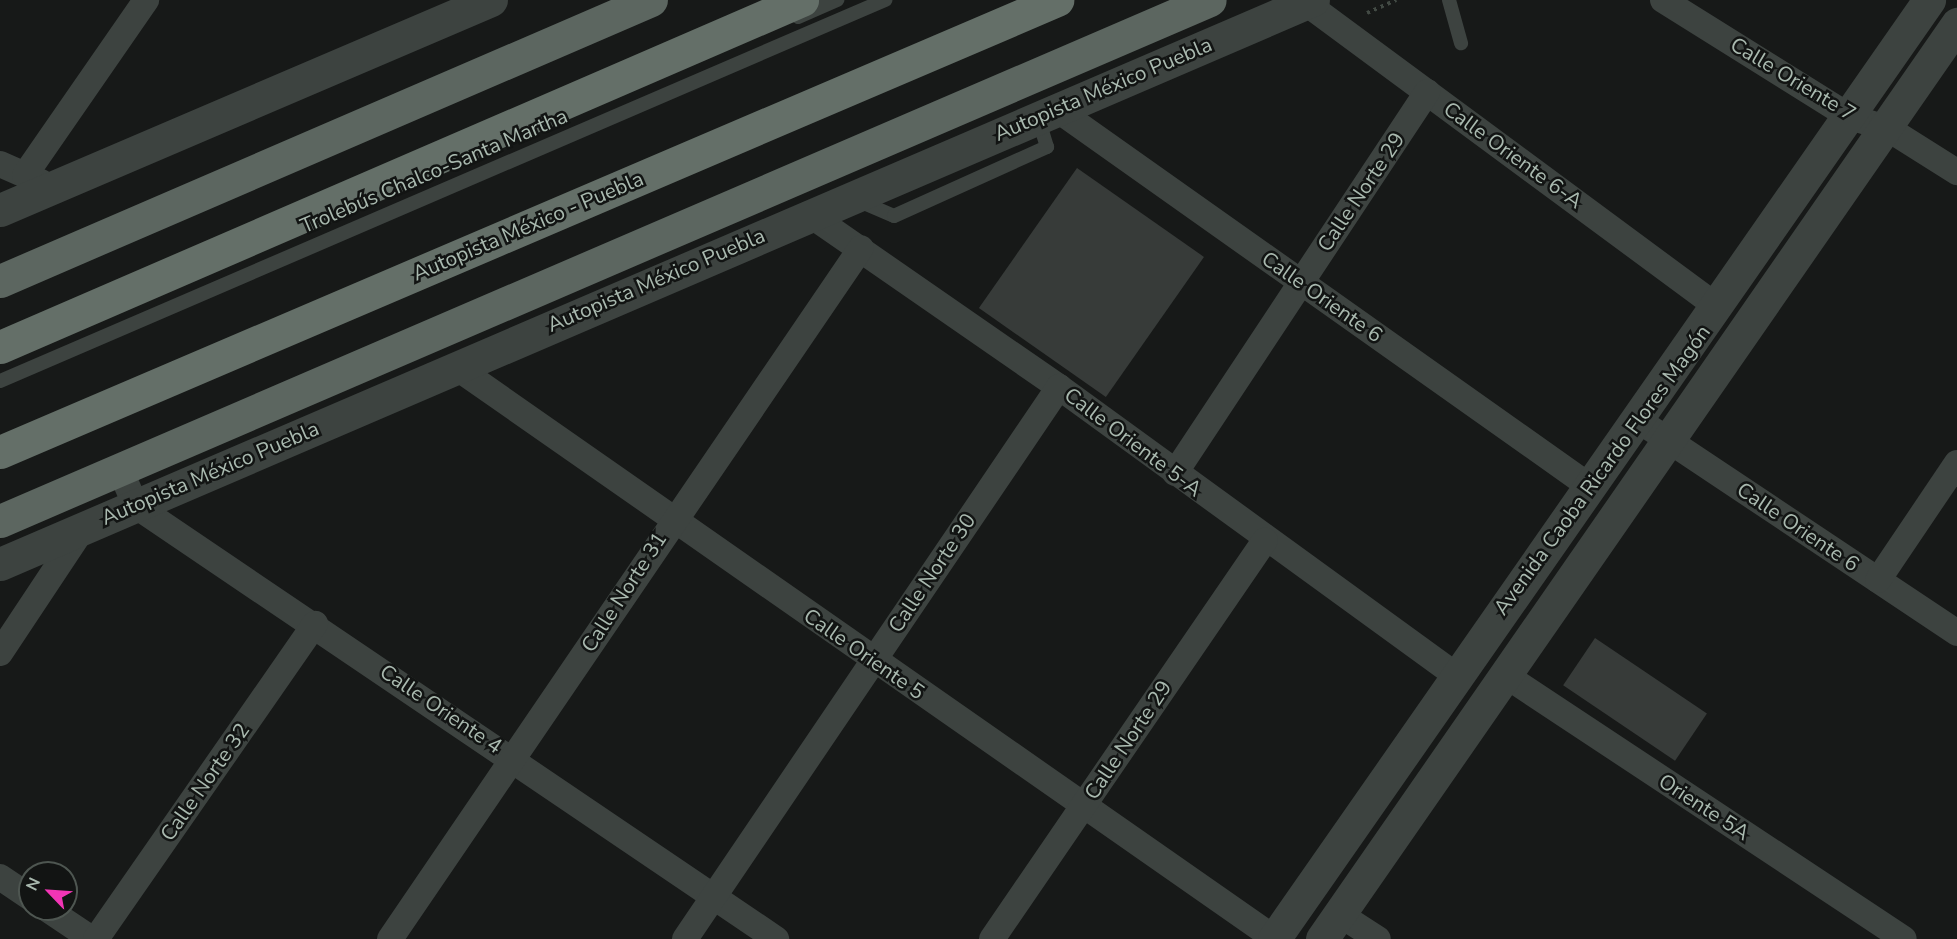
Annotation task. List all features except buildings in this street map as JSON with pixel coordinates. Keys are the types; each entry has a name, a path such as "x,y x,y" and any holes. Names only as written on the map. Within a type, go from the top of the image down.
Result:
{"highway":[{"path":"0,281 651,0"},
{"path":"0,347 802,0"},
{"name":"Autopista México - Puebla","path":"0,452 1057,0"},
{"name":"Autopista México Puebla","path":"0,521 1210,0"}],"street":[{"path":"38,181 146,0"},
{"path":"0,210 38,181 443,13 491,0"},
{"name":"Calle Oriente 7","path":"1663,0 1850,117 1887,128 1957,172"},
{"name":"Avenida Caoba Ricardo Flores Magón","path":"1274,939 1454,674 1719,308 1929,0"},
{"name":"Calle Oriente 6-A","path":"1310,2 1427,92 1719,308"},
{"name":"Autopista México Puebla","path":"0,564 1046,112 1310,2"},
{"name":"Avenida Caoba Ricardo Flores Magón","path":"1330,926 1669,442 1957,24"},
{"name":"Calle Norte 29","path":"1175,473 1427,92"},
{"name":"Calle Oriente 6","path":"1046,112 1301,281 1589,486"},
{"path":"0,164 38,181"},
{"name":"Calle Oriente 5-A","path":"809,214 1059,387 1265,540 1454,674"},
{"name":"Calle Norte 31","path":"390,939 514,758 672,519 861,248"},
{"name":"Calle Oriente 5","path":"456,367 872,661 1274,939"},
{"name":"Calle Norte 30","path":"685,939 1059,387"},
{"name":"Calle Oriente 6","path":"1638,420 1957,633"},
{"path":"1878,580 1957,463"},
{"path":"120,470 136,506"},
{"name":"Calle Oriente 4","path":"136,506 514,758 776,939"},
{"path":"0,653 83,528"},
{"name":"Calle Norte 29","path":"992,939 1265,540"},
{"name":"Calle Norte 32","path":"94,939 315,624"},
{"name":"Oriente 5A","path":"1505,675 1904,939"},
{"path":"0,877 18,889"},
{"path":"66,921 94,939"},
{"path":"1330,926 1378,939"}],"lane":[{"path":"0,361 837,0"},
{"name":"Trolebús Chalco-Santa Martha","path":"0,381 885,0"},
{"path":"1449,0 1461,43"}]}
